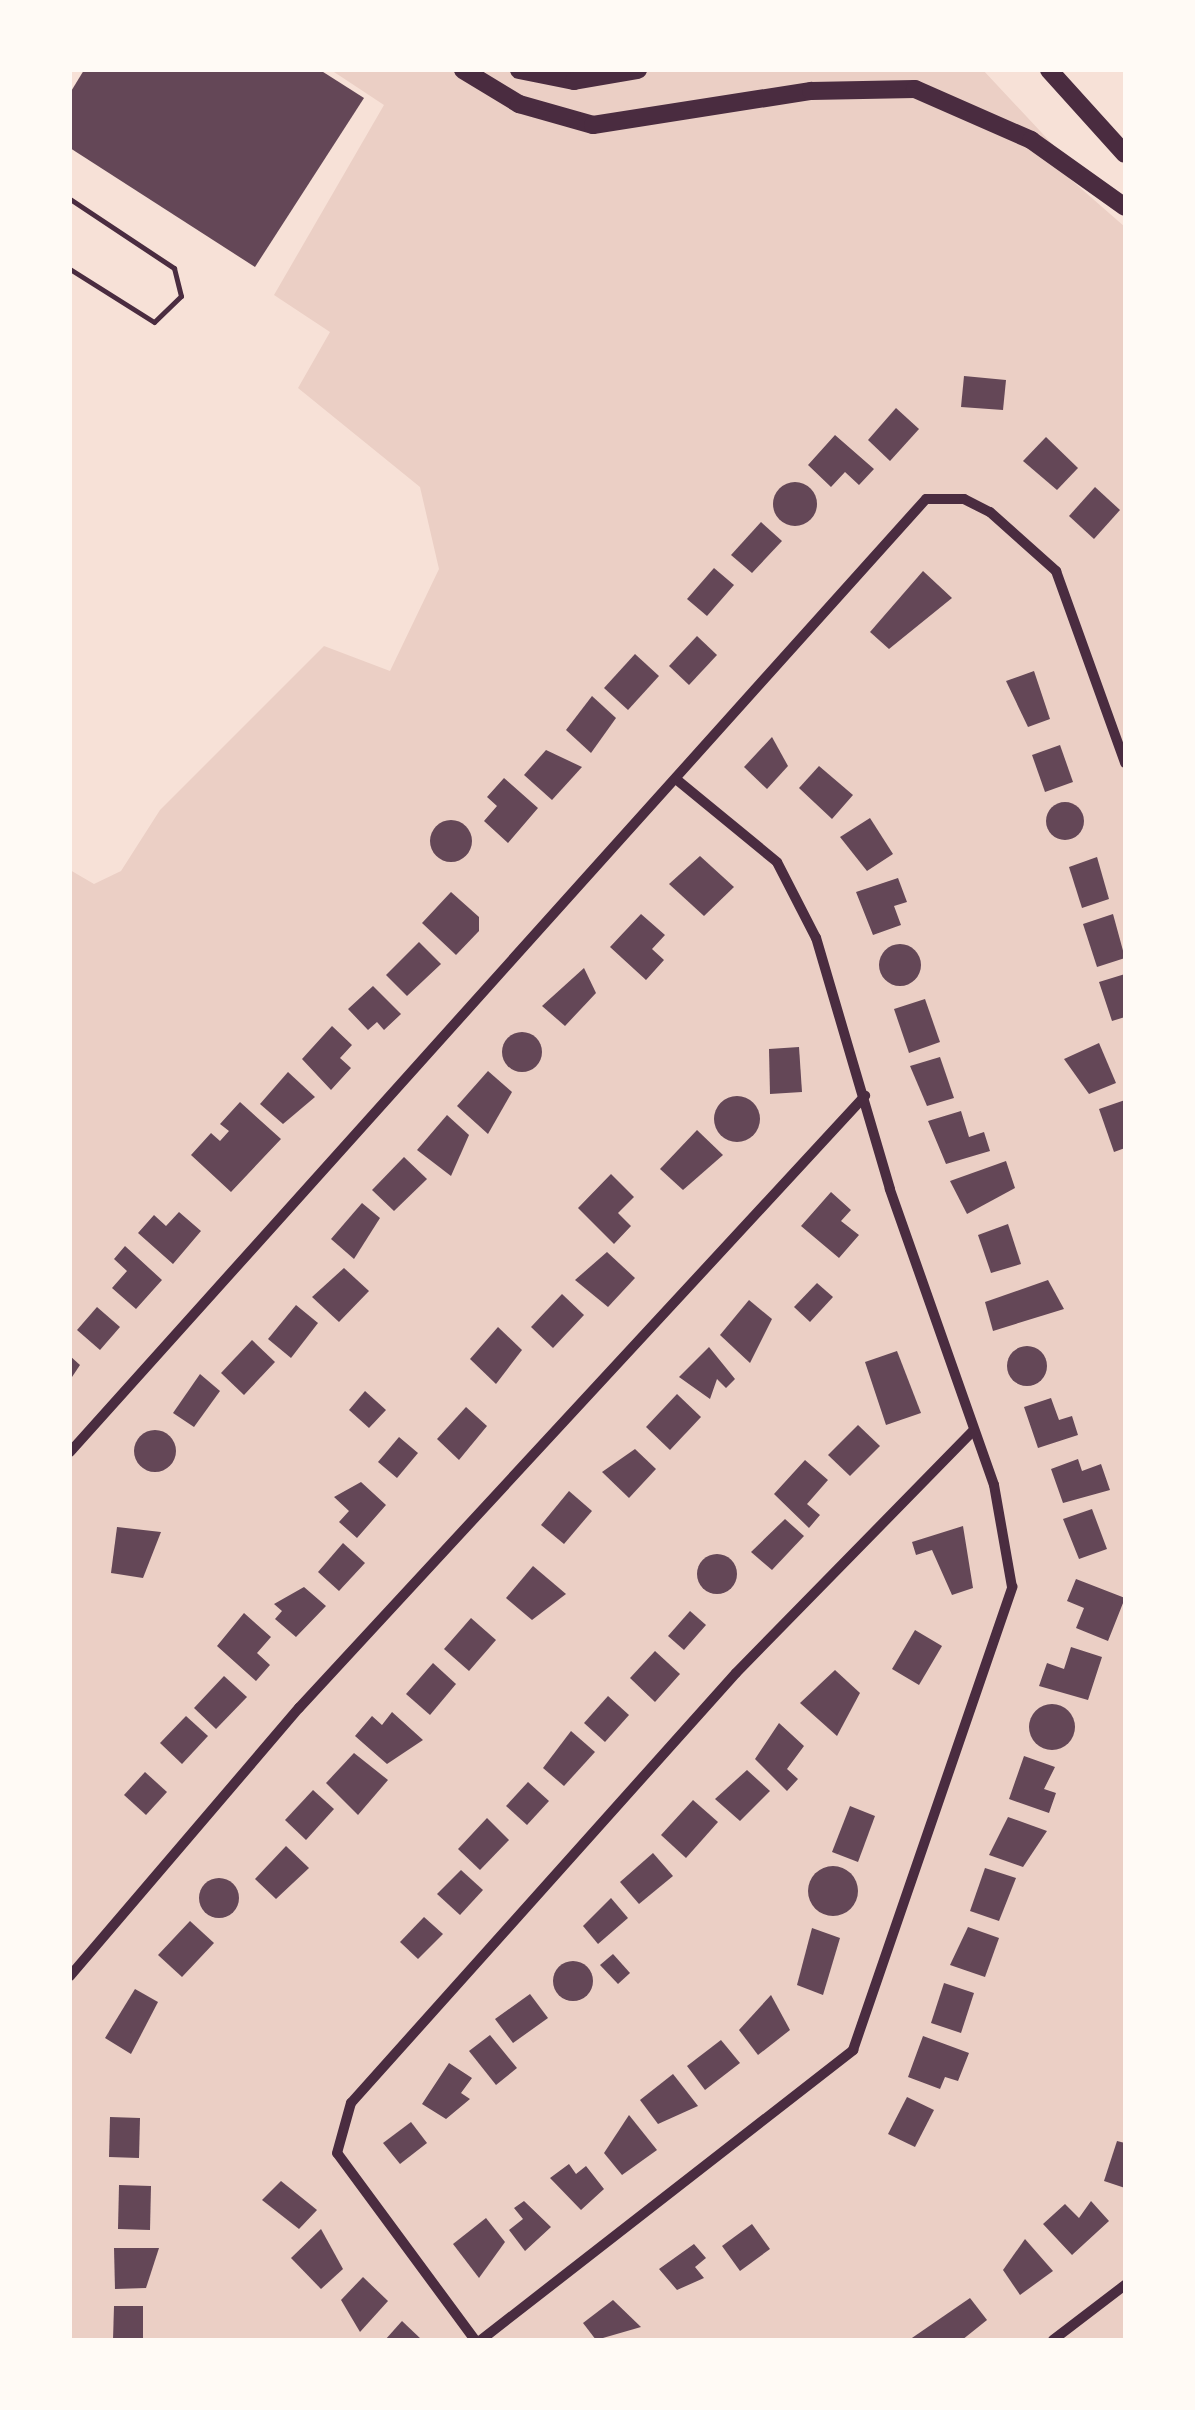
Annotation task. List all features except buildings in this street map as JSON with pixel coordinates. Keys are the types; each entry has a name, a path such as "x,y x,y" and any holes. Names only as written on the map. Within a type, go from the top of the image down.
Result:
{"highway":[{"path":"463,70 520,104 593,124 811,91 915,88 1031,140 1125,208"},
{"path":"519,70 574,81 638,70"},
{"path":"1049,70 1125,154"}],"street":[{"path":"70,1452 926,499 964,499 1022,534 1056,571 1125,763"},
{"path":"676,780 777,862 816,938 865,1096 974,1430 1012,1551 1012,1587 854,2050 478,2340 353,2180 338,2141 364,2088 736,1673 974,1430"},
{"path":"70,1976 299,1708 865,1096"},
{"path":"1053,2340 1125,2285"}],"lane":[{"path":"70,199 174,268 181,296 154,322 70,269"}],"shaded area":[{"path":"331,70 983,70 1069,162 1061,171 1125,227 1125,2340 70,2340 70,870 94,884 121,871 160,810 324,646 390,671 439,569 420,487 298,388 330,332 274,295 384,105"}]}
